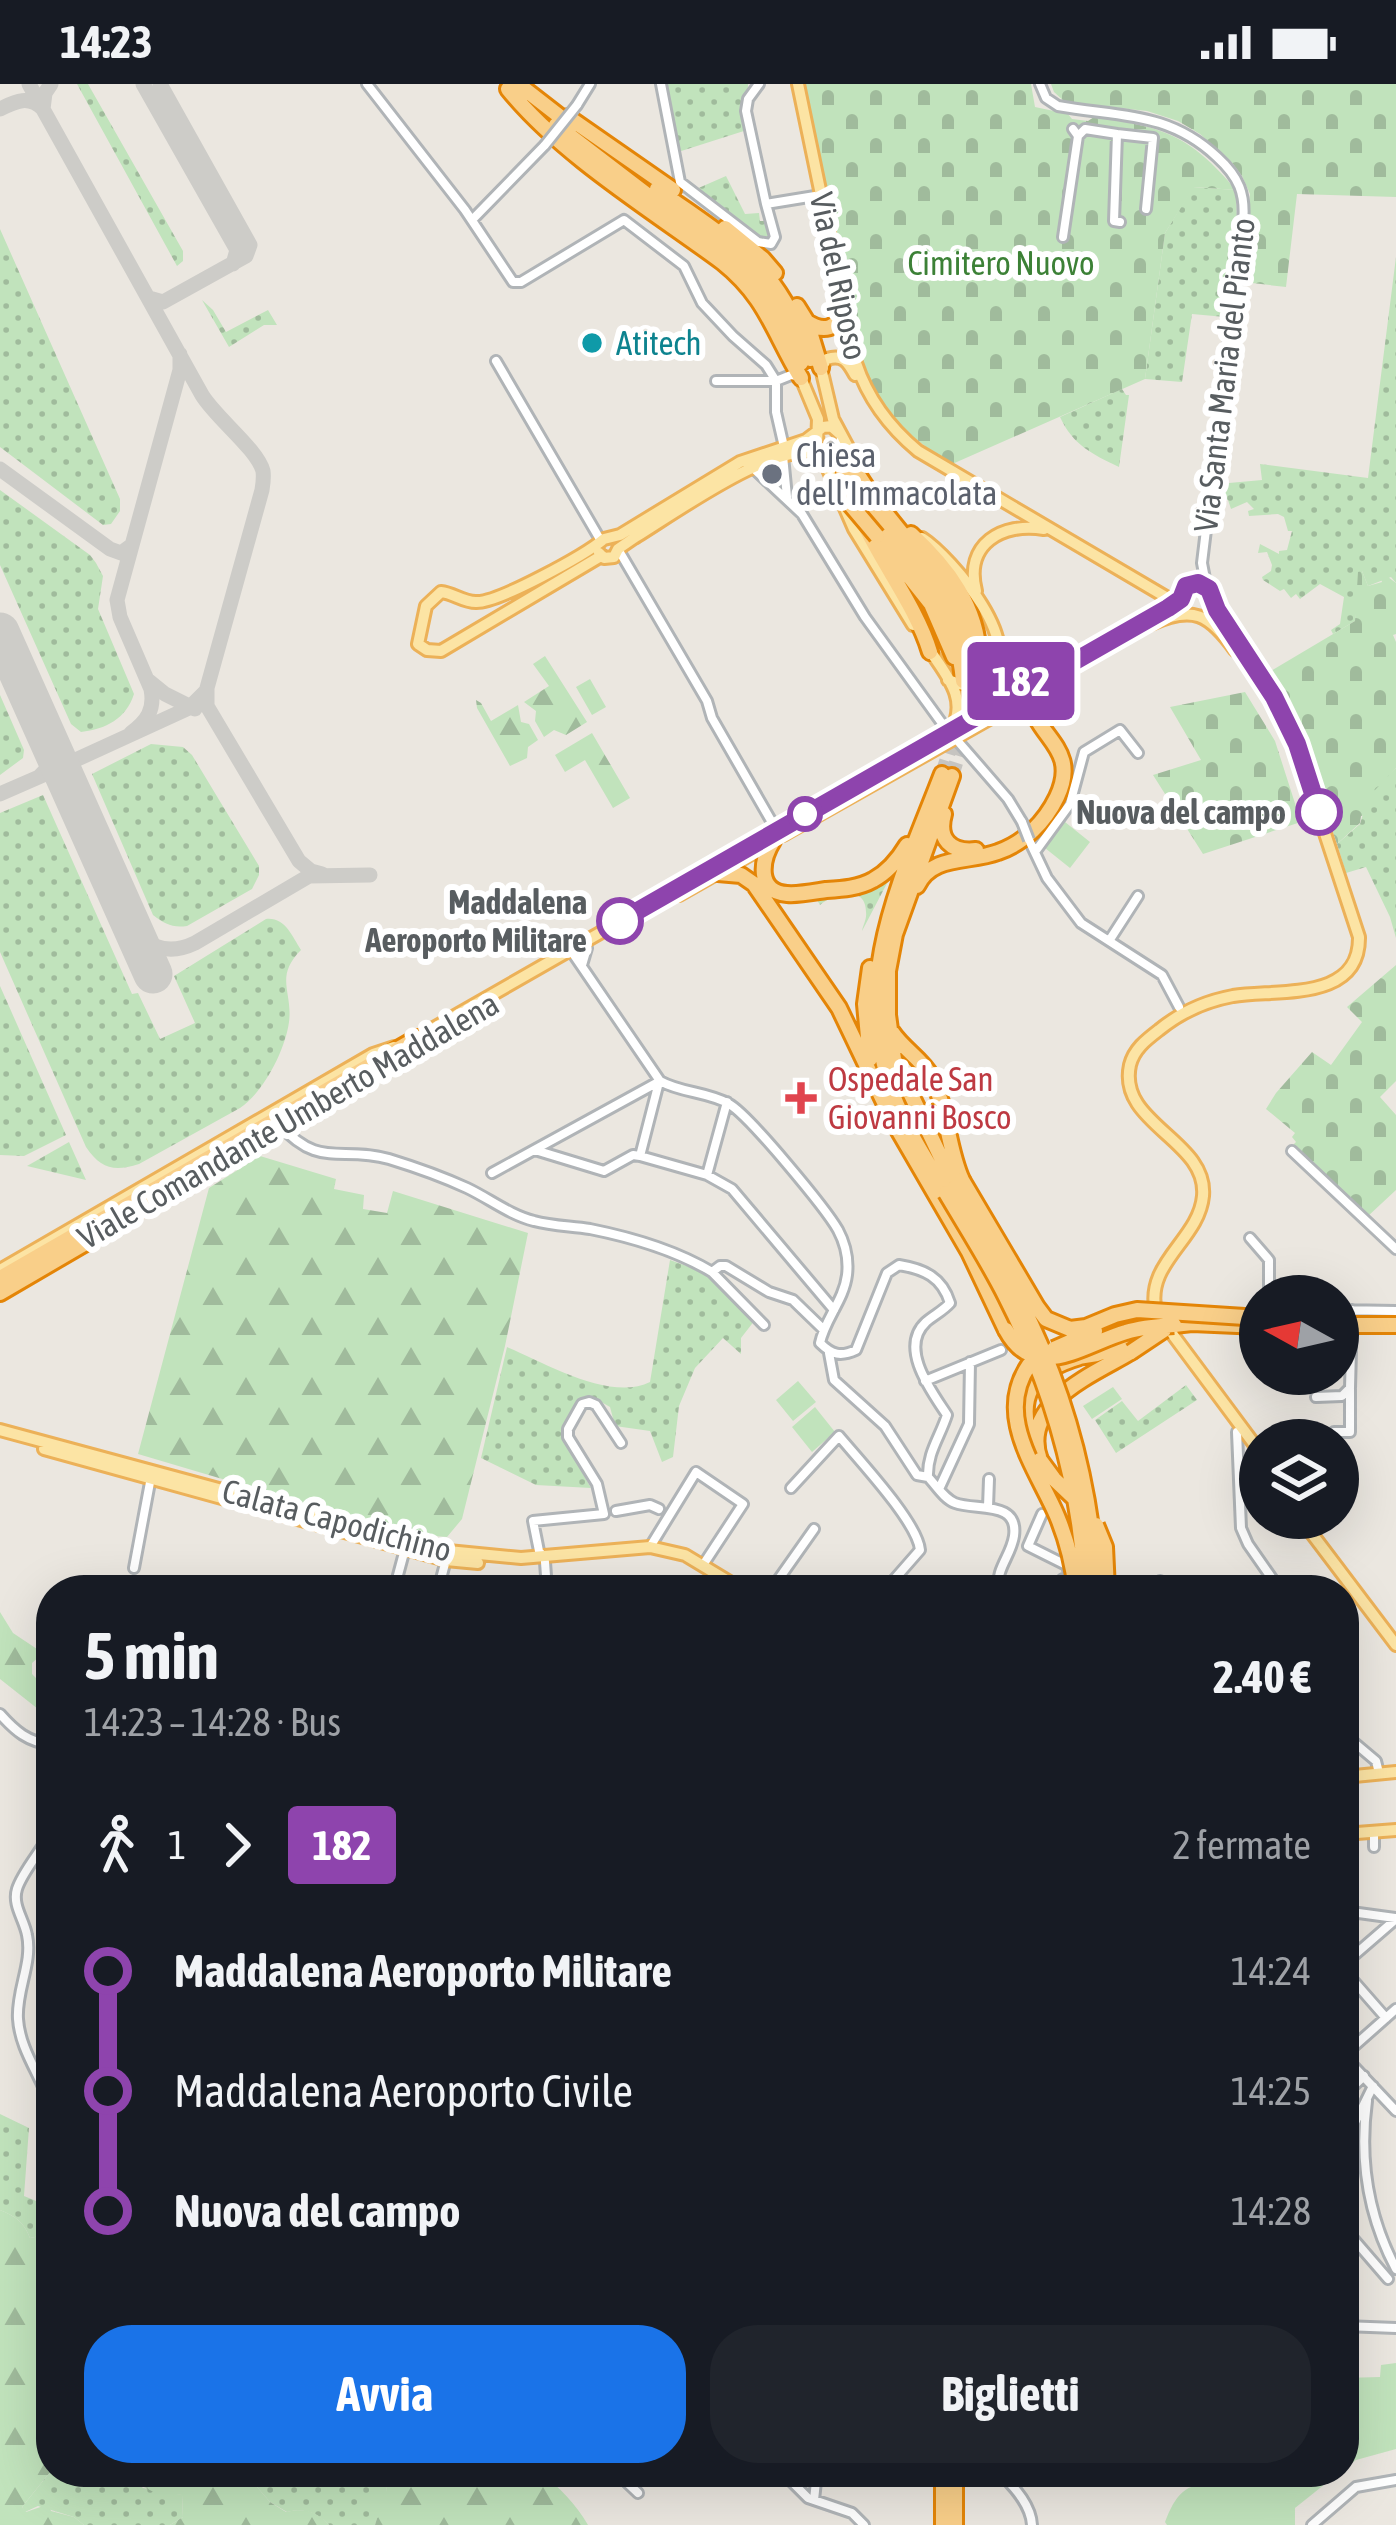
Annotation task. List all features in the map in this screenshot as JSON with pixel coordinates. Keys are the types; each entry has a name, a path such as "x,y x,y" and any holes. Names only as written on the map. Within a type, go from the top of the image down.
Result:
{"highway":[{"path":"509,86 601,138 748,245 778,278 807,322 809,367"},
{"path":"509,86 522,106 605,177 730,268 809,367"},
{"path":"542,103 758,267 795,320 809,367"},
{"path":"807,322 831,328 845,311"},
{"path":"837,460 937,576 954,604 966,634 965,681"},
{"path":"837,460 872,542 930,652"},
{"path":"834,481 931,604 965,681"},
{"path":"905,528 940,561 967,607 980,652 965,681"},
{"path":"895,934 929,868 1003,850 1032,831 1052,806 1064,778 1063,760 1033,714 1024,686"},
{"path":"947,775 941,830 956,849 977,850 1002,843 1037,816 1052,792 1057,762 1047,742 1010,700"},
{"path":"775,836 763,869 767,884 776,891 790,894 859,886 885,873 898,860 947,775"},
{"path":"947,775 895,934 888,1016 894,1059 1013,1343 1028,1355 1079,1358"},
{"path":"877,1087 866,1039 866,989 875,944 932,799"},
{"path":"718,873 741,875 754,884 839,1008 900,1134 949,1187 1046,1319 1081,1328 1137,1310 1239,1319"},
{"path":"895,895 879,955 876,1003 887,1076 899,1109 1017,1295 1058,1389 1102,1575"},
{"path":"888,1016 896,1038 931,1074 954,1161 949,1187 1005,1294 1051,1402 1078,1514 1084,1575"},
{"path":"0,1281 417,1038"},
{"path":"0,1281 125,1220 172,1185"},
{"path":"1052,1354 1130,1319 1239,1321"},
{"path":"1052,1354 1124,1332 1239,1322"},
{"path":"1359,1323 1393,1323"},
{"path":"1040,1460 1025,1420 1027,1396 1044,1372 1156,1324 1174,1325"},
{"path":"1105,1575 1100,1533 1040,1460 1036,1430 1046,1410 1156,1324"},
{"path":"1029,1365 1016,1394 1019,1428 1061,1526 1071,1575"},
{"path":"943,2525 944,2487"},
{"path":"955,2487 955,2525"}],"main road":[{"name":"Via del Riposo","path":"798,84 856,362 865,386 890,424 918,451 1171,604"},
{"path":"809,367 827,359 844,359 865,386"},
{"path":"809,367 827,396 840,434"},
{"path":"809,367 817,438"},
{"path":"812,402 823,406 827,396"},
{"path":"837,460 782,446 607,548 494,600 470,602 440,592 427,606 418,644 443,650 607,548 740,462 782,446 817,438 827,426 840,434 884,505 905,528 945,556 976,594"},
{"path":"817,438 837,460"},
{"path":"837,460 834,481 854,530 930,652 969,686 983,682 994,671 998,651"},
{"path":"1024,686 1004,667 976,594 975,564 994,536 1018,527 1052,531"},
{"path":"1171,604 1190,584 1201,584 1210,593 1292,730 1357,923 1360,945 1352,967 1334,982 1226,998 1181,1010"},
{"path":"1194,614 1209,608 1210,593"},
{"path":"1171,604 1219,628 1286,734 1353,944 1346,964 1327,978 1207,995 1134,1042 1122,1069 1130,1104 1187,1166 1195,1183 1192,1208 1157,1273 1153,1292 1156,1324 1239,1435"},
{"path":"1171,604 1226,638"},
{"name":"Viale Comandante Umberto Maddalena","path":"1010,700 1008,686 1036,682 1171,604"},
{"name":"Viale Comandante Umberto Maddalena","path":"1171,604 1194,614"},
{"name":"Viale Comandante Umberto Maddalena","path":"1024,686 1128,637 1171,604"},
{"path":"998,651 1019,671 1038,675 1056,671"},
{"path":"952,736 965,681"},
{"name":"Viale Comandante Umberto Maddalena","path":"0,1281 374,1054 417,1038 576,957 644,911 1010,700 1024,704 1024,686"},
{"name":"Viale Comandante Umberto Maddalena","path":"172,1185 576,957 644,911 718,873 775,836"},
{"path":"1156,1324 1239,1426"},
{"name":"Calata Capodichino","path":"0,1434 447,1556"},
{"name":"Calata Capodichino","path":"152,1474 405,1549 447,1556 544,1559 672,1550 720,1575"},
{"path":"1320,1539 1346,1575"},
{"path":"1321,1539 1350,1575"},
{"name":"Calata Capodichino","path":"651,1550 705,1575"},
{"path":"1359,1587 1396,1634"},
{"path":"1359,1593 1396,1645"},
{"path":"1359,1775 1396,1772"},
{"path":"1359,1833 1396,1830"}],"street":[{"path":"367,84 516,283 622,219 687,269 702,303 766,365 776,381 787,498"},
{"path":"472,220 545,145 590,84"},
{"path":"661,84 683,185 758,242 771,244 775,237 746,111 759,84"},
{"name":"Via Santa Maria del Pianto","path":"1040,84 1046,98 1058,106 1145,118 1182,131 1220,160 1243,190 1244,224 1202,563 1210,593"},
{"path":"1063,237 1076,133 1085,129 1153,138 1146,209"},
{"path":"1117,134 1114,220 1120,222"},
{"path":"766,205 822,195"},
{"path":"496,361 607,548 630,571 707,701 775,836"},
{"name":"Via del Riposo","path":"716,381 776,381 809,367"},
{"path":"782,446 796,428"},
{"path":"817,438 823,450 831,451 841,442 840,434"},
{"path":"752,466 787,498 822,544 865,617 952,736 1007,799 1047,878 1081,923 1162,974 1181,1010"},
{"path":"1190,584 1202,563"},
{"path":"1034,853 1070,804 1084,752 1120,730 1138,753"},
{"path":"1109,941 1138,896"},
{"path":"576,957 660,1081 727,1102 837,1229 848,1253 842,1294 820,1343 830,1352 845,1356 856,1349 887,1273 899,1265 939,1280 950,1303 926,1322 918,1334 916,1354 925,1381 947,1415 928,1460 928,1477"},
{"path":"492,1173 660,1081"},
{"path":"640,1156 660,1081"},
{"path":"707,1175 727,1102"},
{"path":"279,1124 312,1151 387,1158 466,1188 520,1216 653,1247 712,1272 764,1325"},
{"path":"535,1150 604,1172 633,1155 707,1175 732,1189 834,1310"},
{"path":"1292,1151 1396,1249"},
{"path":"1250,1238 1269,1260 1269,1275"},
{"path":"712,1272 726,1266 769,1292 793,1300 823,1329"},
{"path":"925,1381 1001,1350"},
{"path":"830,1352 834,1380 885,1426 917,1475 928,1477 958,1504 1008,1514 1014,1538 999,1575"},
{"path":"939,1489 969,1424 970,1362"},
{"path":"1316,1397 1343,1395"},
{"path":"546,1575 533,1521 604,1514 597,1484 568,1437 582,1404 596,1405 621,1443"},
{"path":"1237,1432 1241,1528 1269,1575"},
{"path":"791,1488 839,1436 920,1540 920,1550 898,1575"},
{"path":"651,1550 696,1472 743,1504 704,1565"},
{"path":"134,1568 152,1474"},
{"path":"988,1507 989,1479"},
{"path":"616,1511 650,1505 659,1508"},
{"path":"1042,1514 1028,1546 1067,1566 1070,1575"},
{"path":"782,1575 814,1529"},
{"path":"398,1575 405,1549"},
{"path":"442,1575 447,1556"},
{"path":"0,1714 20,1736 36,1743"},
{"path":"1359,1749 1376,1761 1379,1773"},
{"path":"1374,1832 1374,1847"},
{"path":"36,1856 15,1899 28,1952 17,1998 18,2022 36,2073"},
{"path":"1359,1913 1396,1918"},
{"path":"1359,1953 1396,1918"},
{"path":"1359,1985 1386,2018"},
{"path":"1359,2042 1396,2009"},
{"path":"1359,2071 1396,2111"},
{"path":"1359,2081 1364,2076"},
{"path":"1359,2116 1373,2086"},
{"path":"1367,2101 1365,2177 1381,2237 1396,2269"},
{"path":"1359,2245 1388,2278"},
{"path":"1359,2327 1396,2328"},
{"path":"1359,2486 1396,2480"},
{"path":"632,2487 638,2493"},
{"path":"797,2487 808,2498 852,2513 864,2525"},
{"path":"814,2500 815,2487"},
{"path":"1012,2487 1032,2516 1032,2525"},
{"path":"1312,2525 1356,2487"}],"green space":[{"path":"77,84 88,84 183,251 183,261 177,266"},
{"path":"662,84 748,84 747,130 675,153"},
{"name":"Cimitero Nuovo","path":"804,84 1031,84 1035,107 1072,119 1094,117 1157,130 1204,156 1236,190 1194,187 1165,233 1145,379 950,465 904,430 887,411 863,366"},
{"path":"1051,84 1396,84 1396,197 1297,194 1286,287 1243,282 1250,194 1233,164 1178,121 1147,111 1065,102"},
{"path":"726,176 745,214 759,213 760,221 767,221 770,235 765,240 694,190"},
{"path":"1193,187 1236,190 1225,317 1192,314 1182,382 1145,379 1165,233"},
{"path":"0,229 120,499 120,511 111,524 103,525 0,447"},
{"path":"1396,257 1396,583 1391,577 1368,586 1362,571 1355,621 1333,634 1331,630 1340,624 1344,597 1320,584 1300,599 1296,594 1291,598 1284,589 1263,580 1272,565 1267,552 1258,553 1260,544 1279,554 1287,550 1292,531 1284,517 1249,516 1248,511 1254,509 1247,502 1231,509 1224,498 1229,483 1262,480 1260,464 1368,478"},
{"path":"202,300 226,332 268,310 277,325 264,325 229,347"},
{"path":"1122,389 1129,395 1119,467 1084,448 1060,417"},
{"path":"0,490 90,555 103,576 98,609 134,694 126,710 107,725 81,732 71,724 0,565"},
{"path":"1362,571 1368,586 1382,582 1384,574 1396,583 1396,768 1371,791 1373,802 1366,815 1337,844 1286,708 1288,701 1279,697 1266,674 1355,621 1358,572"},
{"path":"545,656 587,722 566,735 554,730 544,737 535,721 536,711 524,702 549,686 533,664"},
{"path":"590,679 606,707 592,715 576,687"},
{"path":"1245,692 1275,741 1301,822 1203,854 1153,775 1201,760 1170,707"},
{"path":"0,695 24,750 23,758 0,775"},
{"path":"476,700 491,721 518,705 521,722 529,724 538,740 528,747 527,758 510,766"},
{"path":"592,733 630,798 613,808 585,760 565,772 555,755"},
{"path":"151,744 183,747 192,755 259,866 252,889 187,926 169,925 153,915 92,774"},
{"path":"1396,768 1396,938 1366,867 1346,873 1337,844 1360,824 1370,791"},
{"path":"43,795 132,994 138,993 160,1039 195,1023 174,976 266,919 283,924 301,950 286,977 290,1011 283,1046 257,1092 240,1108 139,1164 115,1168 97,1160 86,1147 0,952 0,813"},
{"path":"1065,822 1090,842 1070,868 1045,848"},
{"path":"895,868 862,931 866,915 861,898 840,895 820,905 814,895"},
{"path":"1396,965 1396,1081 1380,1097 1396,1115 1396,1190 1367,1217 1292,1146 1295,1133 1266,1109 1312,1052 1331,1065 1362,1022 1347,1007"},
{"path":"0,986 66,1135 24,1156 0,1155"},
{"path":"69,1142 86,1180 27,1166"},
{"path":"260,1156 336,1179 334,1189 364,1195 363,1209 387,1213 393,1191 528,1233 462,1519 447,1537 408,1534 138,1454 209,1188"},
{"path":"670,1260 706,1273 755,1320 741,1338 741,1354 723,1338 695,1368 679,1406 673,1457 662,1462 650,1431 615,1426 610,1407 596,1399 579,1400 561,1435 591,1488 536,1485 481,1458 507,1347 598,1384 634,1387 650,1382"},
{"path":"798,1381 816,1402 793,1421 776,1400"},
{"path":"1186,1385 1197,1400 1116,1453 1095,1420 1122,1401 1138,1421"},
{"path":"1113,1387 1122,1399 1092,1419 1083,1406"},
{"path":"815,1407 835,1432 812,1452 792,1427"},
{"path":"0,1612 13,1633 36,1648 32,1674 36,1707 0,1679"},
{"path":"0,2114 29,2128 24,2196 36,2202 36,2237 30,2238 18,2220 0,2210"},
{"path":"0,2210 18,2220 30,2238 36,2237 38,2487 22,2507 26,2512 49,2504 51,2511 84,2525 0,2525"},
{"path":"1396,2363 1396,2449 1359,2459 1359,2378 1380,2377 1381,2365"},
{"path":"38,2487 142,2487 182,2495 183,2517 170,2525 84,2525 38,2506 25,2512 22,2507"},
{"path":"144,2487 257,2487 286,2512 310,2512 329,2525 170,2525 183,2517 182,2495 169,2494 164,2499"},
{"path":"257,2487 387,2490 375,2525 329,2525 310,2512 287,2512"},
{"path":"557,2487 588,2525 375,2525 378,2515 370,2509 370,2499 387,2490"},
{"path":"1321,2487 1295,2508 1295,2525 1167,2525 1177,2498 1188,2488"}],"taxiway":[{"path":"29,84 202,395 263,471 262,490 207,688 207,706 299,861 322,874"},
{"path":"0,109 27,101 43,109 51,84"},
{"path":"143,84 237,250 233,264"},
{"path":"149,298 163,302 246,256 250,245 160,84"},
{"path":"131,733 148,714 152,696 117,600 180,370 180,354"},
{"path":"0,469 110,549 121,553 132,545"},
{"path":"149,681 195,709"},
{"path":"70,788 66,775 71,762 189,708 206,691"},
{"path":"40,776 51,754 44,730"},
{"path":"0,794 48,773 60,776 68,786"},
{"path":"127,918 147,942 174,949 195,943 309,876 370,875"}],"runway":[{"path":"0,632 153,974"}],"tunnel":[{"path":"820,419 837,460"},
{"path":"942,774 956,730 963,681"},
{"path":"952,776 972,711 973,681"}],"bus line":[{"name":"182","path":"620,921 999,704 1013,682 1040,681 1168,608 1194,583 1209,589 1217,610 1285,716 1319,812"}],"place":[{"name":"Atitech","path":"592,343"},
{"name":"Chiesa dell'Immacolata","path":"772,474"},
{"name":"Nuova del campo","path":"1319,812"},
{"name":"Maddalena Aeroporto Militare","path":"620,921"},
{"name":"Ospedale San Giovanni Bosco","path":"801,1098"}]}
